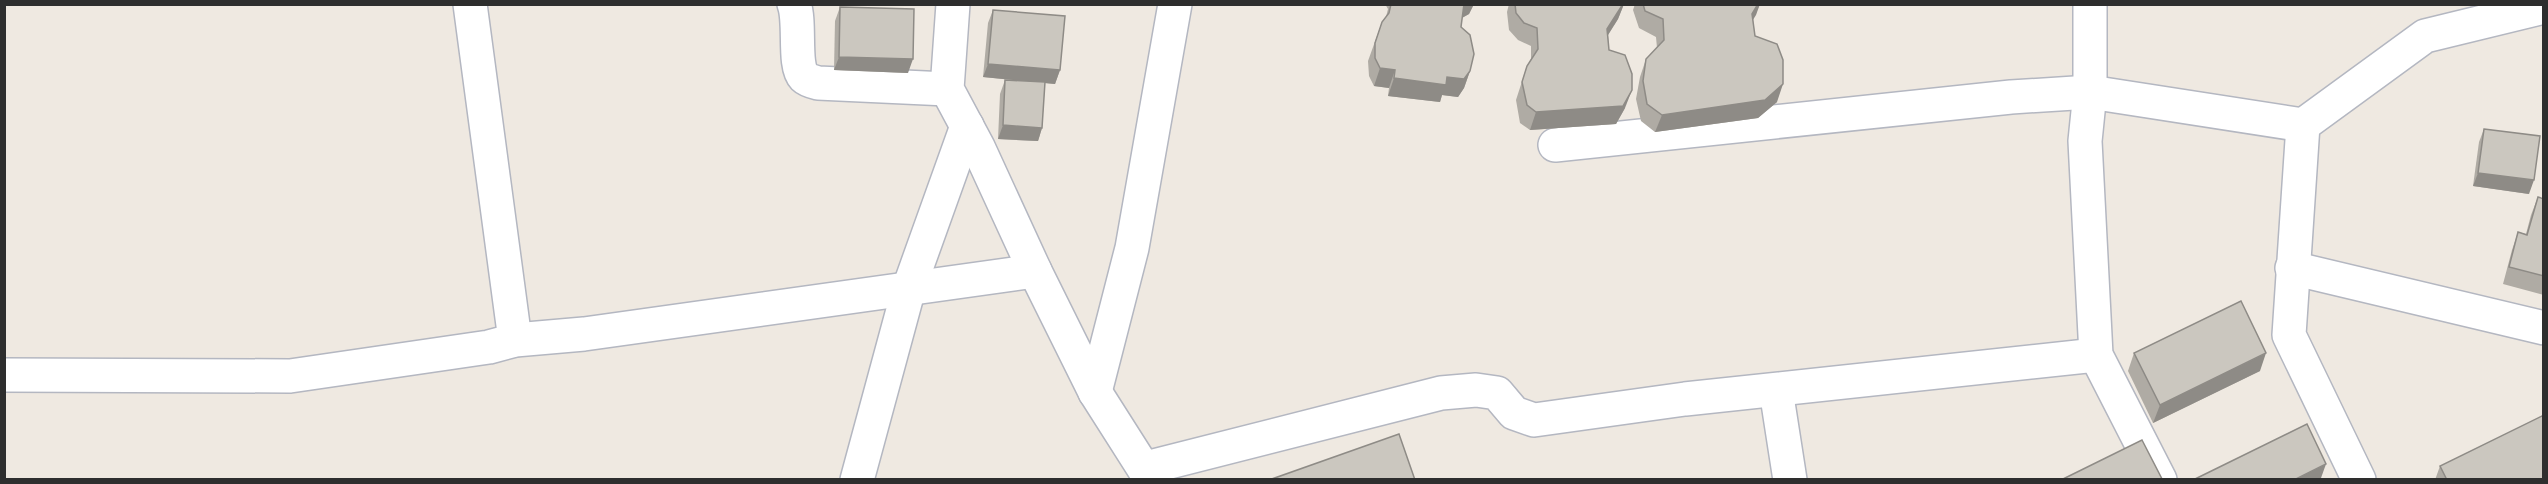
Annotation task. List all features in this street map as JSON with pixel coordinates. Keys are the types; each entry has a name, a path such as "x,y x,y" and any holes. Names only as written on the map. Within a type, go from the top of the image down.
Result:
{"street":[{"path":"470,4 515,340"},
{"path":"794,4 798,14 800,69 805,77 818,83 947,89"},
{"path":"953,4 947,89 1095,392 1149,474 1441,393 1476,390 1497,393 1514,413 1534,420 1776,390 2096,355"},
{"path":"1095,392 1132,248 1175,4"},
{"path":"2090,4 2090,92 2085,141 2096,355 2160,480"},
{"path":"1555,145 2011,97 2090,92 2303,125 2425,36 2530,6"},
{"path":"2303,125 2289,335 2360,480"},
{"path":"856,480 909,288 967,126"},
{"path":"2292,268 2544,328"},
{"path":"4,375 290,375 489,348 515,340 585,334 1035,271"},
{"path":"1776,390 1790,480"}],"building":[{"path":"1391,4 1464,4 1461,27 1470,35 1474,54 1470,71 1464,79 1447,77 1446,85 1394,78 1395,70 1380,68 1375,58 1375,43"},
{"path":"1515,4 1623,4 1607,29 1609,50 1625,55 1632,74 1632,90 1623,106 1536,112 1527,105 1522,82 1527,66 1538,49 1537,28 1524,23 1516,13"},
{"path":"1643,4 1758,4 1752,14 1755,36 1777,44 1783,60 1783,84 1765,100 1662,115 1647,104 1643,81 1646,59 1664,40 1663,19 1645,11"},
{"path":"840,7 914,9 913,59 839,57"},
{"path":"993,10 1065,16 1060,70 988,64"},
{"path":"1005,80 1045,82 1042,128 1003,125"},
{"path":"2484,129 2540,136 2534,180 2478,173"},
{"path":"2538,197 2544,199 2544,276 2509,267 2518,232 2527,235"},
{"path":"2241,301 2266,353 2160,405 2134,353"},
{"path":"2544,415 2544,480 2447,480 2440,466"},
{"path":"2307,424 2326,464 2294,480 2193,480"},
{"path":"1399,434 1415,480 1269,480"},
{"path":"2142,440 2162,479 2160,480 2061,480"}]}
